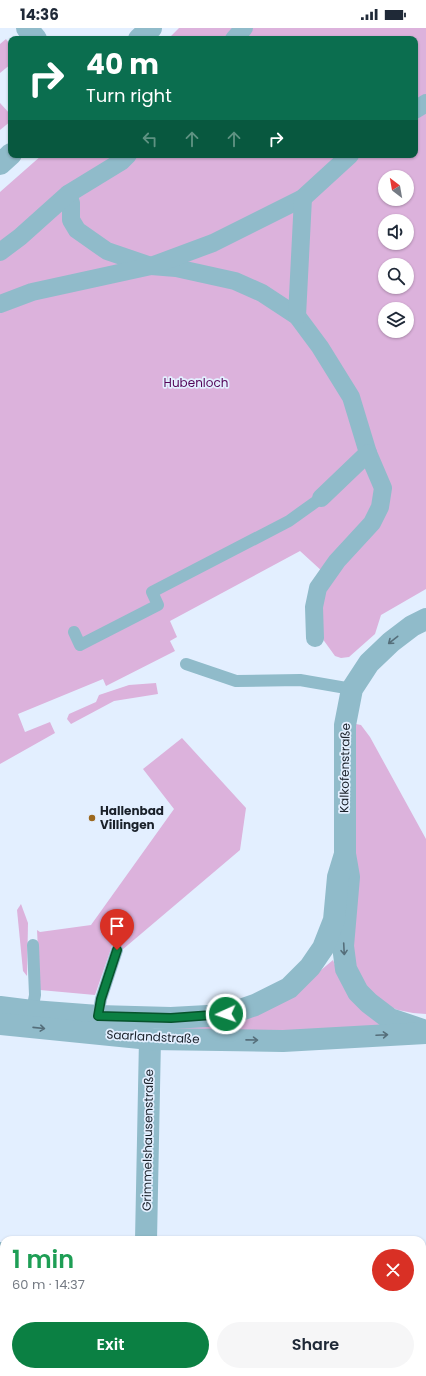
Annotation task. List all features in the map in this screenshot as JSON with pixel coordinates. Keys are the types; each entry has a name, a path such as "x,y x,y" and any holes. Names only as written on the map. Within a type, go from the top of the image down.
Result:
{"street":[{"path":"27,28 34,36"},
{"path":"143,36 151,28"},
{"path":"237,36 244,28"},
{"path":"0,164 8,157"},
{"path":"0,252 20,237 68,194 125,158"},
{"path":"0,304 32,292 151,266 213,243 303,198 347,158"},
{"path":"68,194 71,203 71,220 76,230 107,251 151,266 176,268 235,281 262,292 296,316 320,347 350,397 368,453 383,488 380,507 372,522 337,561 318,588 314,607 315,638"},
{"path":"296,316 303,198"},
{"path":"321,498 368,453"},
{"name":"Kalkofenstraße","path":"426,619 412,626 391,642 369,663 352,689 345,725 345,854 349,877 343,946 346,969 358,992 369,1004 390,1019 426,1032"},
{"name":"Kalkofenstraße","path":"289,988 310,967 323,948 334,920 338,877 345,854"},
{"name":"Saarlandstraße","path":"0,1006 32,1011 98,1016 171,1018 226,1014 256,1005 289,988"},
{"name":"Saarlandstraße","path":"0,1024 150,1039 283,1041 426,1032"},
{"name":"Grimmelshausenstraße","path":"146,1236 149,1152 150,1039"}],"lane":[{"path":"74,632 80,645 158,605 152,592 289,521 321,498"},
{"path":"186,664 236,681 300,680 352,689"},
{"path":"32,1011 35,996 33,945"},
{"path":"98,1016 101,999 117,950"}],"green space":[{"name":"Hubenloch","path":"179,28 426,28 426,589 381,615 375,634 349,657 341,658 335,656 322,638 323,572 300,551 170,621 177,637 170,641 175,651 106,686 103,679 18,714 25,732 50,722 55,733 0,764 0,192 39,158 418,158 418,36 171,36"},
{"path":"6,39 8,42 8,66 0,73 0,44"},
{"path":"0,103 8,112 8,123 0,130"},
{"path":"156,683 158,694 114,701 71,724 67,719 69,714 96,702 99,695 129,685"},
{"path":"356,724 361,725 370,737 426,839 426,1014 398,1010 383,1004 372,996 355,973 349,937 356,863"},
{"path":"182,738 246,808 240,850 122,950 113,943 95,995 40,990 37,930 40,932 91,925 174,809 143,769"},
{"path":"21,904 28,923 27,976 23,971 17,910"},
{"path":"333,960 342,983 385,1026 289,1032 214,1032 111,1024 172,1025 301,987"}],"place":[{"name":"Hallenbad Villingen","path":"92,818"}],"route":[{"path":"117,950 101,999 98,1016 171,1018 226,1014"}]}
